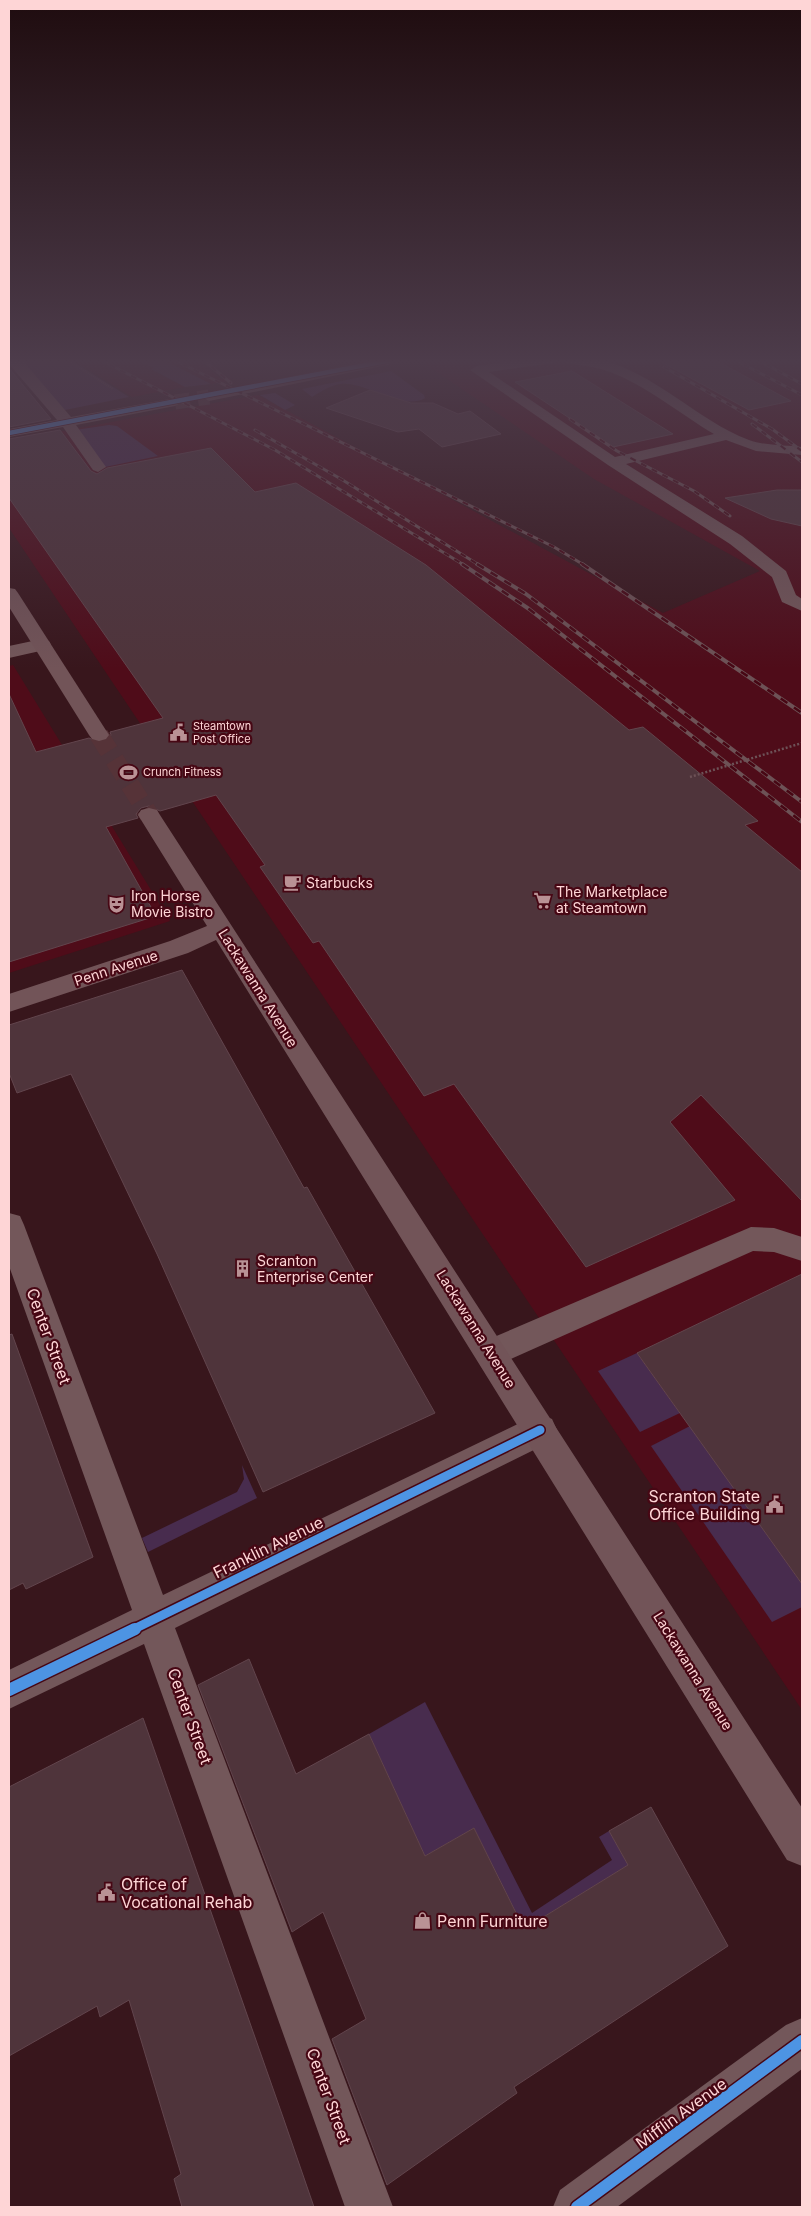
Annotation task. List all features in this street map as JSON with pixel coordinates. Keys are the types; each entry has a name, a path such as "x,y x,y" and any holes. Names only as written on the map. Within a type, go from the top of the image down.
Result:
{"main road":[{"path":"9,592 99,735"},
{"name":"Lackawanna Avenue","path":"149,814 802,1845"},
{"name":"Penn Avenue","path":"9,1003 179,947 221,929"}],"street":[{"path":"95,462 98,467"},
{"path":"614,462 736,540 780,575 788,598 802,606"},
{"path":"9,652 42,645"},
{"name":"Center Street","path":"9,1225 15,1262 154,1618 369,2207"},
{"path":"491,1353 751,1239 774,1240 802,1249"},
{"name":"Franklin Avenue","path":"9,1690 540,1430"},
{"name":"Mifflin Avenue","path":"576,2207 802,2041"}],"path":[{"path":"690,777 802,743"}],"shaded area":[{"name":"The Marketplace at Steamtown","path":"9,462 383,462 663,613 760,571 594,479 570,462 802,462 802,1710 9,528"},
{"path":"101,462 127,462 105,467"},
{"path":"13,665 170,921 9,973 9,666"},
{"path":"637,1353 680,1413 640,1432 598,1371"},
{"path":"690,1426 802,1584 802,1607 772,1622 651,1446"},
{"path":"242,1465 257,1498 148,1552 142,1538 237,1492 244,1479"},
{"path":"425,1702 532,1913 612,1860 599,1837 609,1831 628,1865 524,1929 474,1828 425,1856 369,1734"}],"building":[{"name":"The Marketplace at Steamtown","path":"9,462 85,462 91,471 97,474 107,468 136,462 225,462 255,492 296,483 426,565 629,730 643,727 758,821 745,825 802,872 802,1201 701,1095 670,1122 735,1200 586,1267 454,1084 424,1096 319,941 313,943 260,867 265,865 216,795 160,811 149,806 141,808 136,814 138,818 106,827 156,916 9,962 9,694 36,752 89,738 100,743 108,740 111,735 110,732 163,718 9,498"},
{"path":"777,490 802,490 802,526 771,519 725,498"},
{"name":"Scranton Enterprise Center","path":"182,970 304,1188 307,1187 435,1413 263,1492 157,1254 71,1074 17,1093 9,1073 9,1025"},
{"name":"Scranton State Office Building","path":"802,1274 802,1584 637,1353"},
{"path":"12,1334 93,1557 26,1589 23,1583 9,1590 9,1335"},
{"name":"Penn Furniture","path":"249,1659 296,1774 369,1734 425,1856 474,1828 524,1929 628,1865 609,1831 651,1807 728,1946 514,2087 517,2093 387,2185 332,2039 366,2019 323,1912 292,1932 198,1685"},
{"name":"Office of Vocational Rehab","path":"143,1718 314,2207 182,2207 174,2179 181,2174 129,2000 100,2017 97,2006 9,2056 9,1787"}],"tunnel":[{"path":"99,735 149,815"}],"railway":[{"path":"295,462 464,565"},
{"path":"312,462 479,565"},
{"path":"382,462 554,547 584,565"},
{"path":"639,462 694,491 730,516"},
{"path":"462,564 529,609 802,822"},
{"path":"477,564 526,594 802,802"},
{"path":"582,564 802,713"}],"cycle path":[{"path":"9,1690 540,1430"},
{"path":"577,2207 802,2041"}],"place":[{"name":"Steamtown Post Office","path":"179,732"},
{"name":"Crunch Fitness","path":"129,772"},
{"name":"Starbucks","path":"292,883"},
{"name":"The Marketplace at Steamtown","path":"542,900"},
{"name":"Iron Horse Movie Bistro","path":"117,904"},
{"name":"Scranton Enterprise Center","path":"243,1269"},
{"name":"Scranton State Office Building","path":"774,1505"},
{"name":"Office of Vocational Rehab","path":"107,1893"},
{"name":"Penn Furniture","path":"423,1921"}]}
